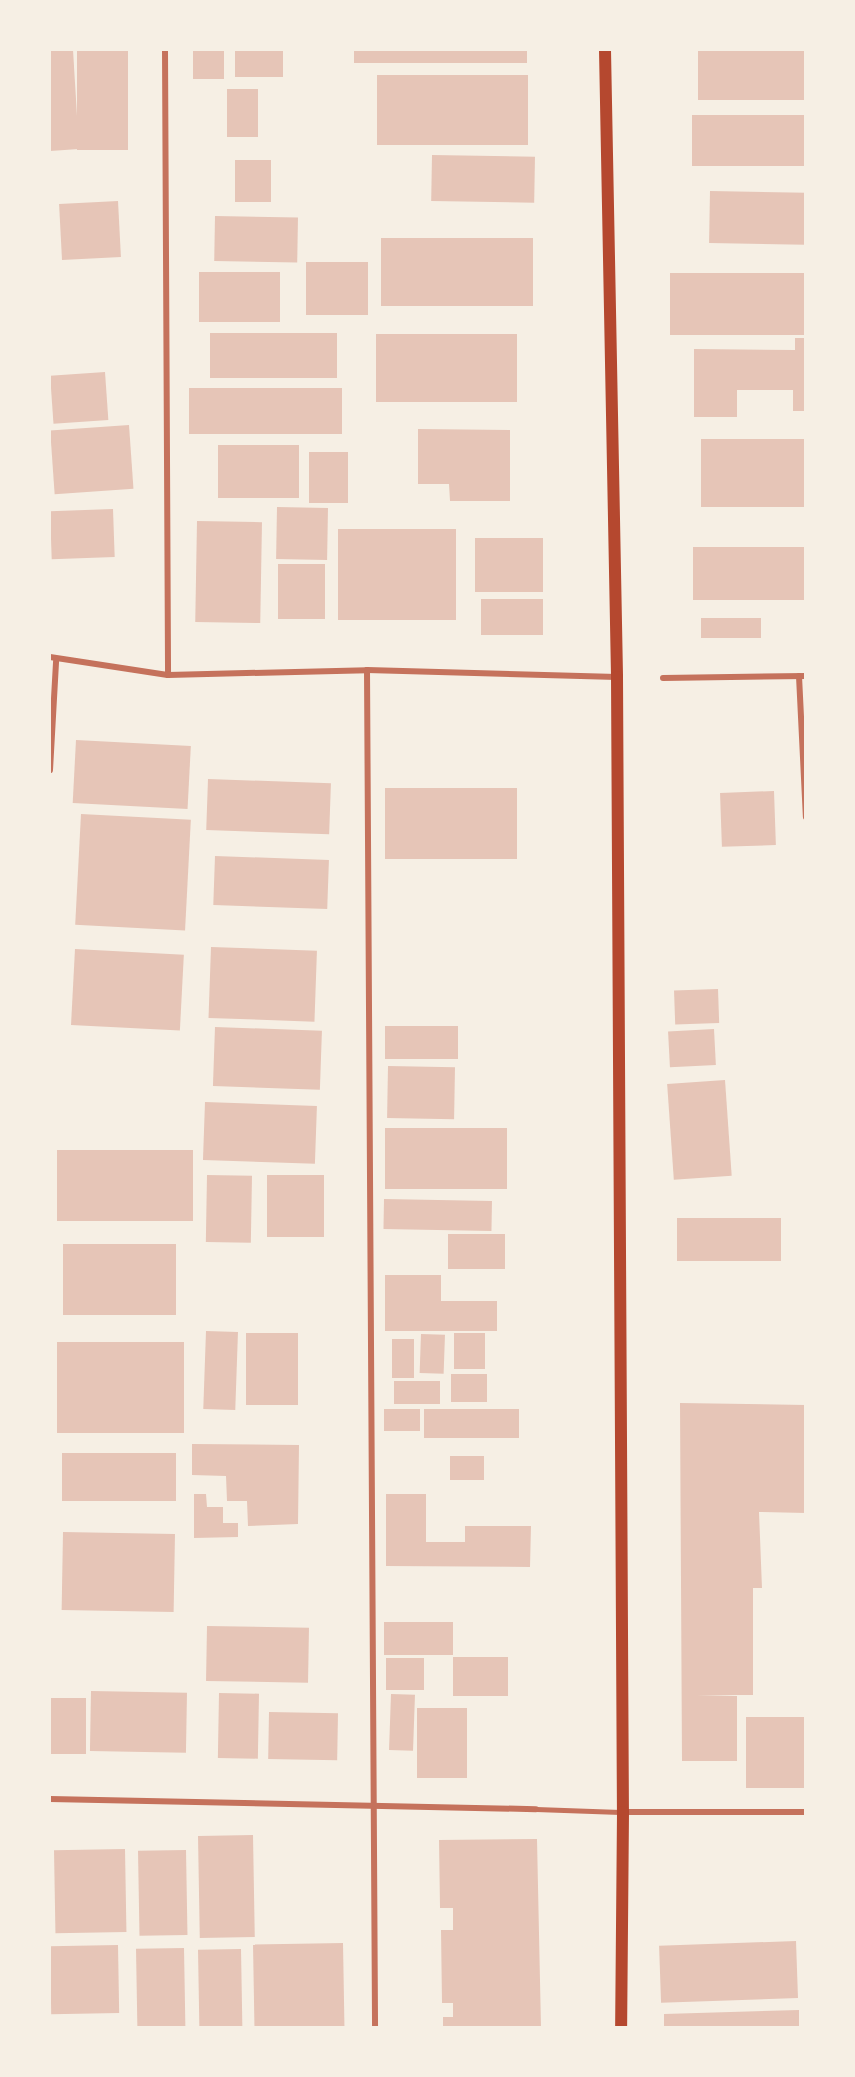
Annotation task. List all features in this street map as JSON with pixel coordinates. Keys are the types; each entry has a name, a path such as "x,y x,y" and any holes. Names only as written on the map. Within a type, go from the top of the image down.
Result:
{"main road":[{"path":"605,50 617,677 623,1812 621,2028"}],"street":[{"path":"165,50 168,675"},
{"path":"50,770 53,659 168,675 367,670 617,677"},
{"path":"367,670 375,2028"},
{"path":"663,678 802,676 806,817"},
{"path":"50,1799 372,1803 536,1809"},
{"path":"623,1812 806,1812"}],"lane":[{"path":"536,1809 623,1812"}],"building":[{"path":"50,50 73,50 79,149 50,151"},
{"path":"77,50 128,50 128,150 77,150"},
{"path":"193,50 224,50 224,79 193,79"},
{"path":"235,50 283,50 283,77 235,77"},
{"path":"354,50 527,50 527,63 354,63"},
{"path":"698,50 806,50 806,100 698,100"},
{"path":"377,75 528,75 528,145 377,145"},
{"path":"227,89 258,89 258,137 227,137"},
{"path":"692,115 806,115 806,166 692,166"},
{"path":"432,155 535,157 534,203 431,201"},
{"path":"235,160 271,160 271,202 235,202"},
{"path":"710,191 806,193 805,245 709,243"},
{"path":"118,201 121,257 62,260 59,204"},
{"path":"215,216 298,217 297,262 214,261"},
{"path":"381,238 533,238 533,306 381,306"},
{"path":"306,262 368,262 368,315 306,315"},
{"path":"199,272 280,272 280,322 199,322"},
{"path":"670,273 806,273 806,335 670,335"},
{"path":"210,333 337,333 337,378 210,378"},
{"path":"376,334 517,334 517,402 376,402"},
{"path":"795,338 806,338 806,411 793,411 793,390 737,390 737,417 694,417 694,349 795,350"},
{"path":"105,372 108,420 53,424 50,376"},
{"path":"189,388 342,388 342,434 189,434"},
{"path":"129,425 133,489 55,494 50,431"},
{"path":"418,429 510,430 510,501 450,501 449,484 418,484"},
{"path":"701,439 806,439 806,507 701,507"},
{"path":"218,445 299,445 299,498 218,498"},
{"path":"309,452 348,452 348,503 309,503"},
{"path":"277,507 328,508 327,560 276,559"},
{"path":"113,509 115,557 52,559 50,511"},
{"path":"197,521 262,522 260,623 195,622"},
{"path":"338,529 456,529 456,620 338,620"},
{"path":"475,538 543,538 543,592 475,592"},
{"path":"693,547 806,547 806,600 693,600"},
{"path":"278,564 325,564 325,619 278,619"},
{"path":"481,599 543,599 543,635 481,635"},
{"path":"701,618 761,618 761,638 701,638"},
{"path":"76,740 191,746 188,809 73,803"},
{"path":"208,779 331,783 329,834 206,830"},
{"path":"385,788 517,788 517,859 385,859"},
{"path":"774,791 776,845 722,847 720,793"},
{"path":"81,814 191,820 185,931 75,925"},
{"path":"215,856 329,860 327,909 213,905"},
{"path":"211,947 317,951 314,1022 209,1018"},
{"path":"75,949 184,955 180,1031 71,1025"},
{"path":"718,989 719,1023 675,1025 674,991"},
{"path":"385,1026 458,1026 458,1059 385,1059"},
{"path":"215,1027 322,1031 320,1090 213,1086"},
{"path":"714,1029 716,1065 670,1067 668,1031"},
{"path":"388,1066 455,1067 454,1119 387,1118"},
{"path":"725,1080 732,1176 674,1180 667,1084"},
{"path":"205,1102 317,1106 315,1164 203,1160"},
{"path":"385,1128 507,1128 507,1189 385,1189"},
{"path":"57,1150 193,1150 193,1221 57,1221"},
{"path":"207,1175 252,1176 251,1243 206,1242"},
{"path":"267,1175 324,1175 324,1237 267,1237"},
{"path":"384,1199 492,1201 491,1231 383,1229"},
{"path":"677,1218 781,1218 781,1261 677,1261"},
{"path":"448,1234 505,1234 505,1269 448,1269"},
{"path":"63,1244 176,1244 176,1315 63,1315"},
{"path":"385,1275 441,1275 441,1301 497,1301 497,1331 385,1331"},
{"path":"206,1331 238,1332 235,1410 203,1409"},
{"path":"246,1333 298,1333 298,1405 246,1405"},
{"path":"454,1333 485,1333 485,1369 454,1369"},
{"path":"421,1334 445,1335 444,1374 420,1373"},
{"path":"392,1339 414,1339 414,1378 392,1378"},
{"path":"57,1342 184,1342 184,1433 57,1433"},
{"path":"451,1374 487,1374 487,1402 451,1402"},
{"path":"394,1381 440,1381 440,1404 394,1404"},
{"path":"680,1403 806,1405 806,1513 759,1512 762,1588 753,1588 753,1695 697,1695 737,1696 737,1761 682,1761"},
{"path":"384,1409 420,1409 420,1431 384,1431"},
{"path":"424,1409 519,1409 519,1438 424,1438"},
{"path":"192,1444 299,1445 298,1524 248,1526 247,1501 227,1501 226,1476 192,1475"},
{"path":"62,1453 176,1453 176,1501 62,1501"},
{"path":"450,1456 484,1456 484,1480 450,1480"},
{"path":"194,1494 206,1494 207,1507 223,1507 223,1523 238,1523 238,1537 194,1538"},
{"path":"386,1494 426,1494 426,1542 465,1542 465,1526 531,1526 530,1567 386,1566"},
{"path":"63,1532 175,1534 174,1612 62,1610"},
{"path":"384,1622 453,1622 453,1655 384,1655"},
{"path":"207,1626 309,1628 308,1683 206,1681"},
{"path":"453,1657 508,1657 508,1696 453,1696"},
{"path":"386,1658 424,1658 424,1690 386,1690"},
{"path":"91,1691 187,1693 186,1753 90,1751"},
{"path":"219,1693 259,1694 258,1759 218,1758"},
{"path":"391,1694 415,1695 413,1751 389,1750"},
{"path":"50,1698 86,1698 86,1754 50,1754"},
{"path":"417,1708 467,1708 467,1778 417,1778"},
{"path":"269,1712 338,1713 337,1760 268,1759"},
{"path":"746,1717 806,1717 806,1788 746,1788"},
{"path":"253,1835 255,1937 200,1938 198,1836"},
{"path":"537,1839 541,2028 443,2028 443,2017 453,2017 453,2003 442,2003 441,1930 453,1930 453,1908 440,1908 439,1840"},
{"path":"125,1849 126,1932 55,1933 54,1850"},
{"path":"186,1850 187,1935 139,1936 138,1851"},
{"path":"796,1941 798,1998 661,2003 659,1946"},
{"path":"343,1943 344,2028 254,2028 253,1945"},
{"path":"118,1945 119,2013 51,2014 50,1946"},
{"path":"184,1948 185,2028 137,2028 136,1949"},
{"path":"241,1949 242,2028 199,2028 198,1950"},
{"path":"799,2010 799,2028 664,2028 664,2014"}]}
